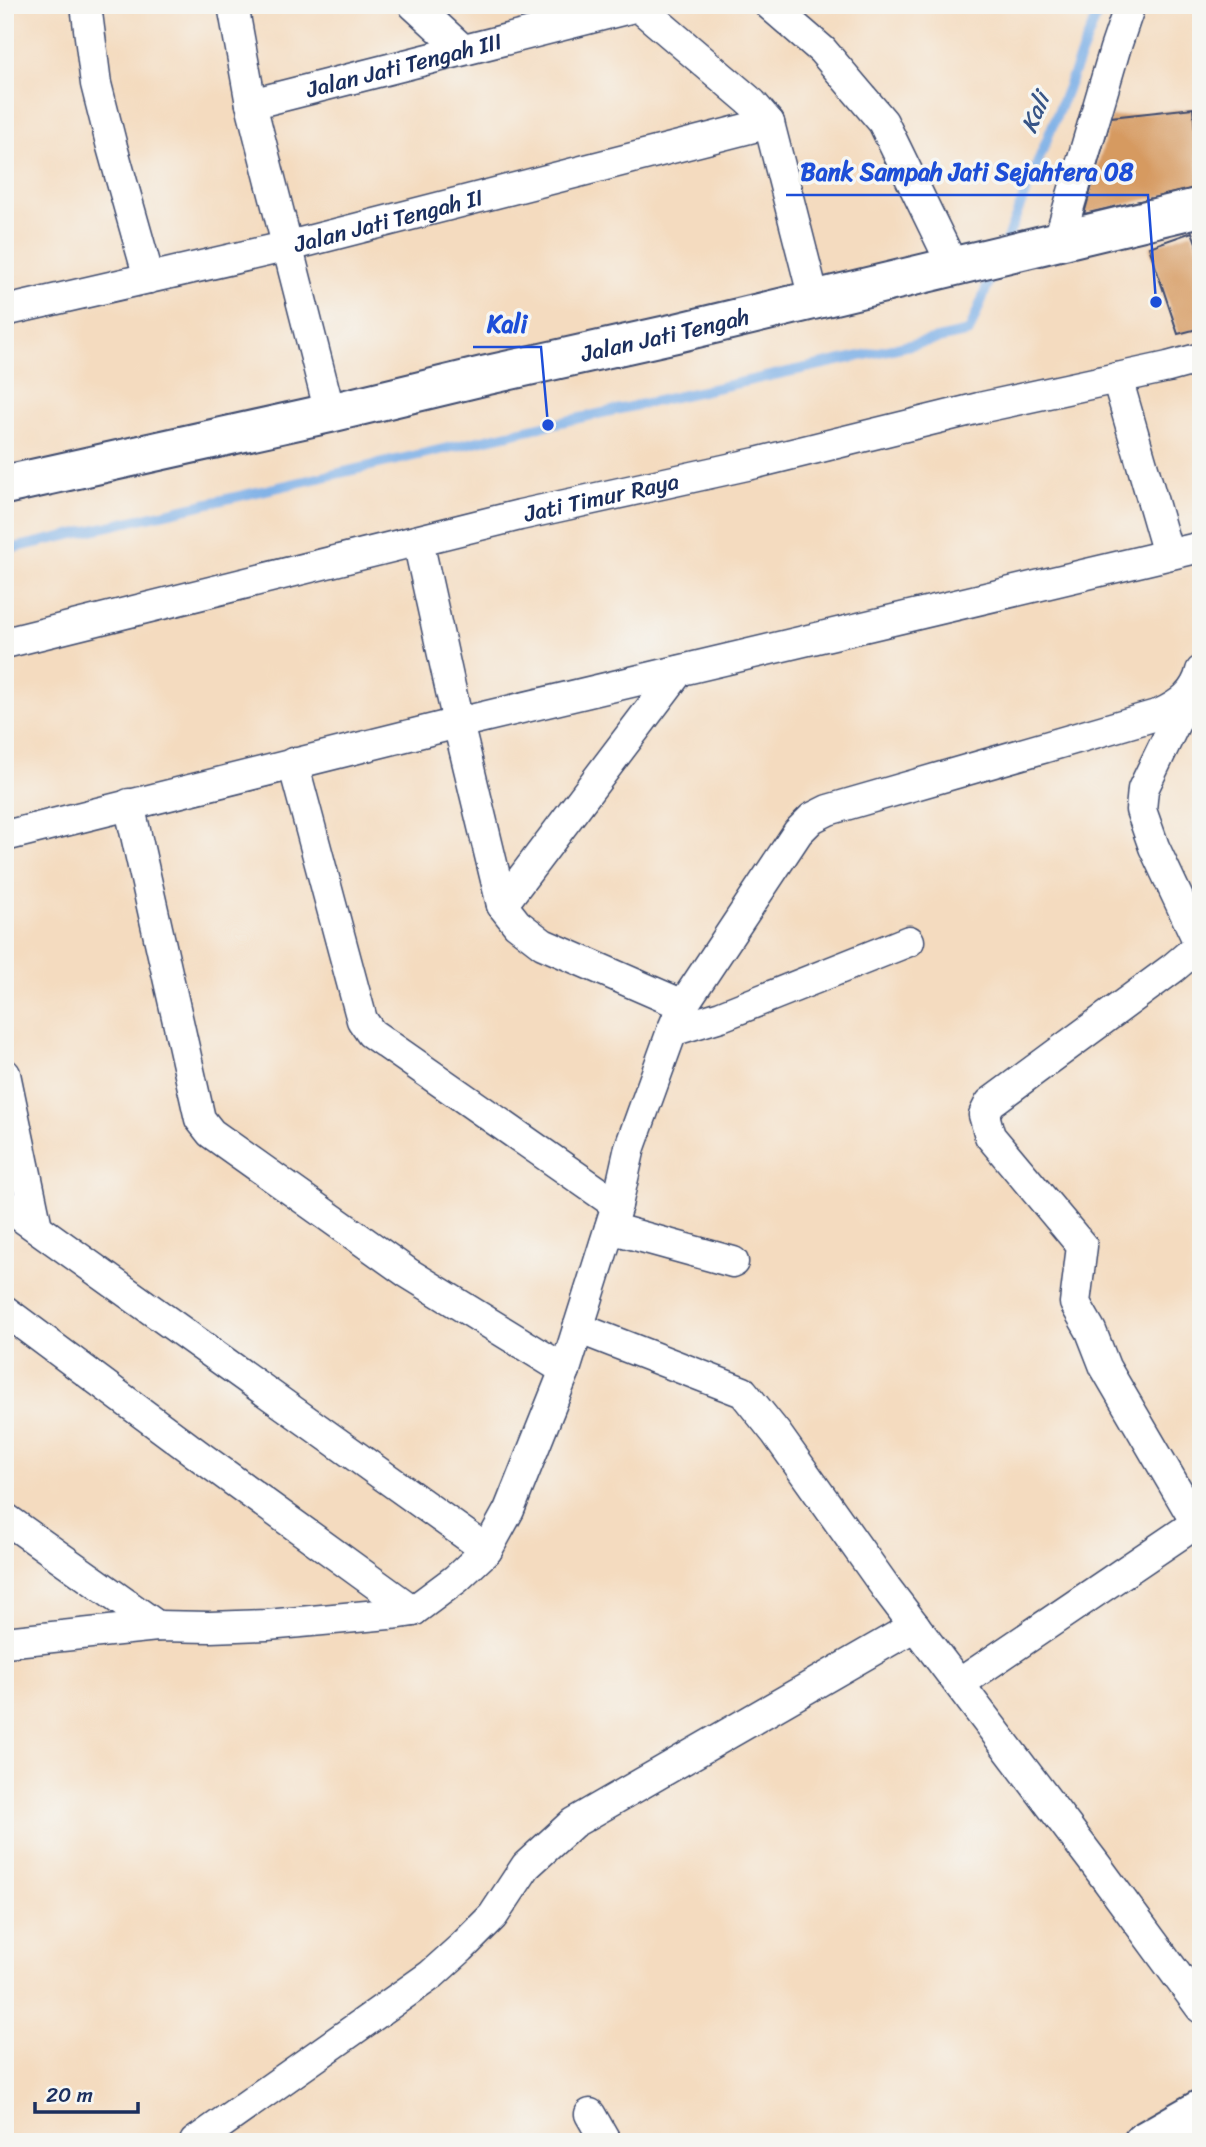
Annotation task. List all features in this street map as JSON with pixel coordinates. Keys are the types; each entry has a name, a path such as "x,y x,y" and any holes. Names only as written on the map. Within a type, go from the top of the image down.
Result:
{"street":[{"path":"86,5 96,84 149,278"},
{"path":"233,5 251,104 330,413"},
{"path":"414,5 462,49"},
{"path":"770,5 822,50 883,122 985,259"},
{"path":"1059,240 1130,5"},
{"path":"638,6 752,103 769,123 814,299"},
{"name":"Jalan Jati Tengah III","path":"251,104 638,6"},
{"name":"Jalan Jati Tengah II","path":"5,311 289,246 769,123"},
{"name":"Jalan Jati Tengah","path":"5,485 676,333 1201,207"},
{"name":"Jati Timur Raya","path":"5,643 520,516 1201,358"},
{"path":"1117,378 1168,554"},
{"path":"418,541 502,905 516,924 543,944 677,1018 721,1016 909,941"},
{"path":"5,836 458,723 1201,547"},
{"path":"502,905 679,671"},
{"path":"959,1684 1199,1525 1105,1367 1091,1331 1075,1303 1082,1246 990,1136 984,1115 990,1103 1200,946 1154,847 1142,810 1143,789 1187,698 1199,682 1201,671"},
{"path":"5,1642 158,1626 267,1625 413,1611 456,1579 487,1550 509,1510 565,1370 614,1216 630,1147 677,1018 799,832 812,818 828,810 1160,714 1187,698"},
{"path":"293,763 362,1020 371,1033 614,1216 733,1262"},
{"path":"130,804 200,1119 211,1133 408,1273 565,1370"},
{"path":"5,1074 37,1227"},
{"path":"5,1205 487,1550"},
{"path":"5,1311 413,1611"},
{"path":"578,1328 743,1392 1201,2008"},
{"path":"5,1518 158,1626"},
{"path":"195,2142 431,1975 492,1916 526,1866 573,1823 915,1626"},
{"path":"1143,2142 1201,2109"},
{"path":"590,2114 606,2142"}],"building":[{"path":"1193,108 1200,187 1084,214 1111,117"},
{"path":"1192,232 1201,256 1201,328 1178,334 1149,247"}],"waterway":[{"name":"Kali","path":"1004,246 1101,5"},
{"name":"Kali","path":"5,550 548,425 969,332 996,264"}],"place":[{"name":"Bank Sampah Jati Sejahtera 08","path":"1156,302"},
{"name":"Kali","path":"548,425"}]}
